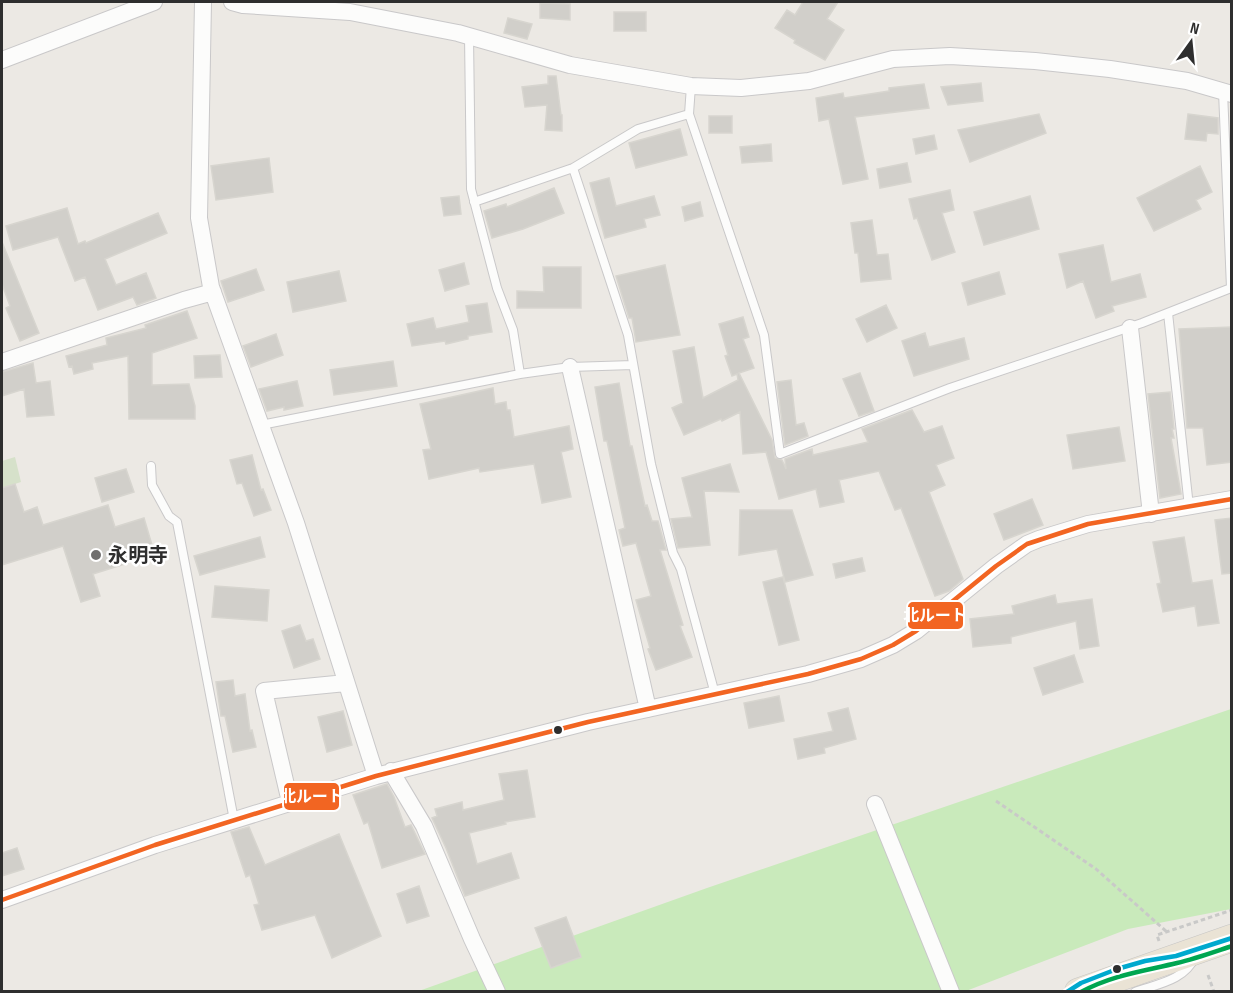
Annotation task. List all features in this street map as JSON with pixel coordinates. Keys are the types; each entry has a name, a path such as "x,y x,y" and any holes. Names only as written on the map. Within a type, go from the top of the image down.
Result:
{"highway":[{"path":"1078,992 1232,938"}],"street":[{"path":"2,60 154,2"},
{"path":"203,2 199,218 213,292 296,523 346,683 383,773 424,826 497,992"},
{"path":"232,2 243,5 350,12 469,36 570,65 691,86 741,88 809,81 893,60 950,56 1035,61 1110,69 1187,81 1227,92"},
{"path":"2,362 213,292"},
{"path":"1130,328 1151,514"},
{"path":"570,367 648,708"},
{"path":"2,900 155,845 383,773 648,708 836,667 878,653 916,631 996,566 1027,544 1088,524 1232,499"},
{"path":"290,802 264,692 346,683"},
{"path":"875,804 951,992"}],"lane":[{"path":"469,36 471,189 497,288 513,330 520,374"},
{"path":"691,86 688,114 764,335 780,454 950,388 1130,328 1231,288 1227,92"},
{"path":"474,202 573,168 638,129 688,114"},
{"path":"573,168 628,335 651,464 673,553 681,569 715,694"},
{"path":"1168,313 1189,507"},
{"path":"261,425 520,374 570,367 633,365"},
{"path":"151,466 152,485 169,516 177,522 234,820"},
{"path":"1066,992 1081,983 1117,969 1199,949"},
{"path":"1135,992 1184,974 1191,966 1199,949"}],"path":[{"path":"996,801 1096,869 1167,932 1232,910"},
{"path":"1208,975 1214,992"}],"green space":[{"path":"15,457 21,482 2,488 2,461"},
{"path":"1231,709 1231,909 1128,929 966,991 416,992 707,888"}],"building":[{"path":"803,2 838,2 827,19 844,30 825,60 794,43 795,40 775,28 787,10 795,15"},
{"path":"540,3 570,4 570,20 540,18"},
{"path":"614,12 646,12 646,31 614,31"},
{"path":"508,18 532,24 527,39 504,33"},
{"path":"548,76 556,76 562,131 545,130 547,105 525,107 522,87 548,84"},
{"path":"981,83 983,101 948,105 941,87"},
{"path":"924,84 929,108 855,117 868,179 843,184 829,119 819,121 816,98 843,93 844,98 889,91 889,88"},
{"path":"1039,114 1046,133 970,162 958,130"},
{"path":"1188,114 1218,118 1218,134 1207,133 1206,141 1185,139"},
{"path":"709,116 732,116 732,133 709,133"},
{"path":"680,129 687,155 636,168 629,143"},
{"path":"934,135 937,149 916,154 913,139"},
{"path":"771,144 772,161 742,163 740,147"},
{"path":"269,158 273,192 216,200 211,166"},
{"path":"907,163 911,182 880,188 877,169"},
{"path":"1200,166 1212,192 1196,200 1201,209 1154,231 1137,198"},
{"path":"609,178 616,206 654,196 660,215 644,219 646,227 605,238 590,183"},
{"path":"554,188 564,213 492,238 484,211 506,204 507,207"},
{"path":"950,190 954,210 942,213 955,252 932,260 917,218 914,219 909,199"},
{"path":"459,196 461,214 444,216 441,198"},
{"path":"1030,196 1039,229 984,245 974,212"},
{"path":"700,202 703,216 685,221 682,207"},
{"path":"67,208 78,244 85,241 86,243 158,213 167,233 105,259 116,285 146,273 156,298 137,305 133,297 98,310 85,277 75,281 58,237 13,250 6,226"},
{"path":"872,220 877,255 888,254 891,279 861,282 858,253 855,253 851,223"},
{"path":"2,242 39,333 20,341 6,308 10,306 2,284"},
{"path":"1103,245 1111,282 1140,274 1146,297 1112,306 1114,311 1096,318 1083,281 1067,288 1059,254"},
{"path":"464,263 469,284 445,291 439,270"},
{"path":"665,265 680,335 636,342 632,318 629,318 616,276"},
{"path":"543,267 581,267 581,308 517,308 517,291 544,292"},
{"path":"256,269 264,290 228,302 221,281"},
{"path":"339,271 346,301 293,312 287,282"},
{"path":"999,272 1005,294 968,305 962,283"},
{"path":"487,303 492,332 468,336 468,339 446,344 445,341 412,346 407,324 433,318 436,329 469,322 466,306"},
{"path":"886,305 897,328 867,342 856,319"},
{"path":"187,311 197,338 152,353 152,385 189,384 195,406 195,419 129,419 128,356 92,363 93,369 74,374 72,366 69,367 66,356 107,345 106,338 146,328 145,325"},
{"path":"743,317 749,337 743,339 754,368 739,373 772,440 775,458 782,460 786,469 785,459 812,449 813,455 868,442 862,429 912,410 924,432 942,426 954,458 936,465 945,485 929,492 963,579 949,591 935,596 901,508 895,510 879,471 839,480 844,502 820,507 816,489 779,499 766,452 743,454 740,412 684,435 672,408 683,403 673,351 694,347 703,398 738,380 737,374 732,376 725,356 728,355 719,324"},
{"path":"1232,327 1232,462 1207,465 1203,428 1187,428 1179,329"},
{"path":"925,333 929,347 964,338 969,359 914,376 902,341"},
{"path":"276,334 283,355 251,367 243,346"},
{"path":"220,355 222,377 195,378 194,356"},
{"path":"393,361 397,386 334,395 330,370"},
{"path":"33,363 36,383 50,381 54,415 27,417 24,389 2,396 2,372"},
{"path":"860,373 874,411 859,416 843,379"},
{"path":"791,380 796,425 804,423 808,436 785,445 777,382"},
{"path":"297,381 303,406 267,411 259,389"},
{"path":"619,383 630,446 632,446 645,506 647,505 652,521 658,521 666,550 660,550 683,625 680,626 692,657 656,670 648,649 650,648 636,600 651,596 636,543 623,546 619,530 625,528 607,441 604,441 595,387"},
{"path":"493,388 495,404 506,402 507,410 510,410 514,437 569,426 573,449 561,452 571,497 542,503 534,464 480,472 479,468 429,479 423,450 431,449 420,404"},
{"path":"1170,392 1174,429 1172,429 1174,438 1171,438 1181,494 1160,498 1148,394"},
{"path":"1119,427 1125,461 1073,469 1067,435"},
{"path":"252,455 261,490 263,489 271,510 254,516 242,483 237,484 230,460"},
{"path":"730,464 739,492 704,491 710,545 678,548 671,519 692,517 682,478"},
{"path":"126,469 134,492 102,502 95,478"},
{"name":"永明寺","path":"15,484 24,512 37,507 43,525 108,505 115,527 144,518 152,545 125,554 128,563 93,574 100,596 81,602 63,546 2,565 2,488"},
{"path":"1032,499 1043,525 1004,540 994,514"},
{"path":"740,510 792,510 813,575 785,582 777,549 739,555"},
{"path":"1232,518 1232,573 1222,574 1215,520"},
{"path":"260,537 265,557 200,575 194,556"},
{"path":"1184,537 1192,583 1212,580 1219,623 1198,626 1195,606 1163,612 1157,584 1161,583 1153,542"},
{"path":"862,558 865,571 836,578 833,564"},
{"path":"783,577 799,640 779,645 763,582"},
{"path":"215,586 269,590 267,621 212,617"},
{"path":"1055,595 1057,604 1092,599 1099,646 1080,649 1076,621 1011,637 1011,643 973,647 970,619 1014,614 1012,606"},
{"path":"300,625 306,641 313,639 320,659 294,668 282,631"},
{"path":"1074,655 1083,682 1043,695 1034,668"},
{"path":"233,680 235,696 245,694 250,731 252,730 256,747 233,752 225,716 221,716 216,682"},
{"path":"779,696 784,721 749,728 744,703"},
{"path":"848,708 856,739 824,748 825,753 798,759 794,739 833,731 828,713"},
{"path":"343,711 352,745 327,752 318,717"},
{"path":"527,770 535,817 505,822 506,824 469,833 477,864 511,853 519,878 465,896 432,818 437,816 435,809 462,802 463,810 504,800 499,774"},
{"path":"387,784 405,827 411,825 425,854 382,868 368,822 364,824 353,795"},
{"path":"249,827 265,865 339,834 381,936 332,958 315,915 262,930 254,905 259,904 250,875 246,877 231,832"},
{"path":"17,848 24,869 2,876 2,853"},
{"path":"419,886 429,916 407,923 397,894"},
{"path":"566,917 581,957 551,968 535,928"}],"transit line":[{"name":"北ルート","path":"2,900 155,845 376,776 588,722 808,674 861,659 893,645 916,631 996,566 1027,544 1088,524 1232,499"},
{"path":"1067,992 1081,983 1117,969 1176,956 1232,938"},
{"path":"1081,992 1116,977 1184,961 1232,946"}],"place":[{"name":"永明寺","path":"96,555"}]}
